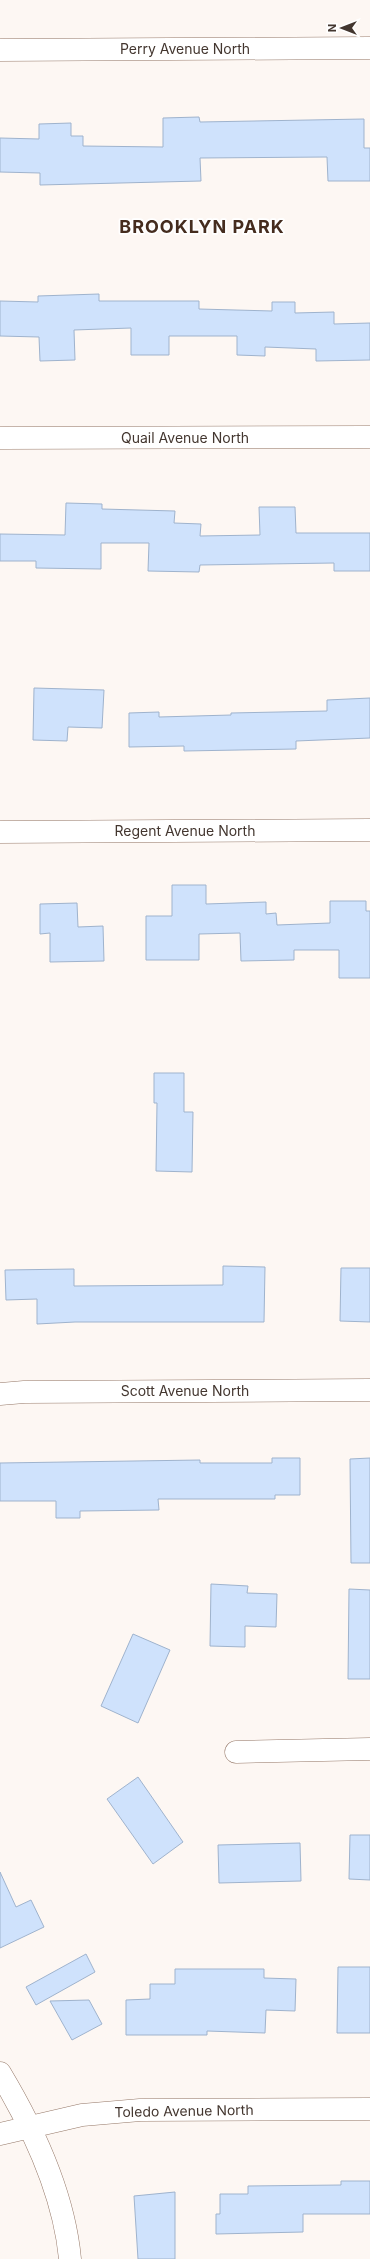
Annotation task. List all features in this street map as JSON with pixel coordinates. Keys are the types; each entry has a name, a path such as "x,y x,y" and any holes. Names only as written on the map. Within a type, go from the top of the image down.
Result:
{"street":[{"name":"Perry Avenue North","path":"0,50 370,48"},
{"name":"Quail Avenue North","path":"0,438 370,437"},
{"name":"Regent Avenue North","path":"0,832 370,830"},
{"name":"Scott Avenue North","path":"0,1394 24,1392 370,1390"},
{"path":"236,1752 370,1749"},
{"path":"0,2073 28,2126 57,2197 70,2259"},
{"name":"Toledo Avenue North","path":"0,2134 28,2126 82,2115 140,2110 370,2109"}],"building":[{"path":"199,117 200,122 364,119 364,148 370,148 370,181 328,181 327,157 200,158 201,181 40,185 40,173 0,172 0,138 39,139 39,124 71,123 71,136 83,136 83,146 163,147 163,118"},
{"path":"99,294 99,301 199,301 199,309 272,311 272,302 295,302 295,313 334,312 334,324 370,323 370,360 316,361 316,349 265,347 265,356 237,355 237,336 169,336 169,355 131,355 131,328 74,330 75,360 40,361 39,337 0,336 0,301 38,302 38,296"},
{"path":"66,503 102,504 102,509 175,511 174,523 201,524 200,536 260,535 259,507 295,507 296,533 370,533 370,571 334,571 334,563 200,565 199,572 148,571 149,543 101,543 101,569 36,568 36,561 0,561 0,534 65,535"},
{"path":"34,688 104,690 102,728 68,727 67,741 33,740"},
{"path":"370,698 370,738 296,741 296,749 184,751 184,746 129,747 129,713 159,712 159,717 231,715 231,713 327,711 327,700"},
{"path":"172,885 206,885 206,904 266,902 266,914 276,913 277,925 330,923 330,901 366,901 366,911 370,911 370,978 339,978 339,950 294,950 294,960 241,961 240,933 199,934 199,960 146,960 146,916 172,916"},
{"path":"77,903 78,927 103,926 104,961 50,962 50,933 40,934 40,904"},
{"path":"154,1073 184,1073 184,1112 193,1112 192,1172 156,1171 157,1103 154,1103"},
{"path":"223,1266 265,1267 264,1322 75,1322 37,1324 37,1299 6,1300 5,1270 74,1269 74,1286 223,1285"},
{"path":"341,1268 370,1268 370,1322 340,1321"},
{"path":"272,1458 300,1458 300,1495 275,1495 275,1499 158,1499 159,1510 80,1511 80,1518 56,1518 56,1501 0,1501 0,1463 200,1460 200,1463 272,1463"},
{"path":"370,1458 370,1563 351,1563 350,1459"},
{"path":"211,1584 248,1586 247,1593 277,1594 276,1627 245,1626 245,1647 210,1646"},
{"path":"349,1589 370,1590 370,1679 348,1679"},
{"path":"133,1634 170,1650 138,1723 101,1706"},
{"path":"138,1777 183,1842 153,1864 107,1799"},
{"path":"350,1835 370,1835 370,1880 349,1879"},
{"path":"300,1843 301,1881 219,1883 218,1845"},
{"path":"0,1872 16,1907 31,1900 44,1927 0,1948"},
{"path":"86,1954 95,1972 36,2005 26,1987"},
{"path":"338,1967 370,1967 370,2033 337,2033"},
{"path":"175,1969 264,1969 264,1978 296,1979 295,2011 266,2010 265,2033 207,2031 207,2035 126,2035 126,2000 150,1999 150,1984 175,1984"},
{"path":"89,2000 102,2024 72,2040 50,2001"},
{"path":"341,2181 370,2181 370,2214 303,2214 303,2232 216,2234 216,2214 220,2214 220,2194 248,2194 248,2186 341,2185"},
{"path":"175,2192 175,2259 138,2259 134,2196"}],"district":[{"name":"BROOKLYN PARK","path":"202,227"}]}
